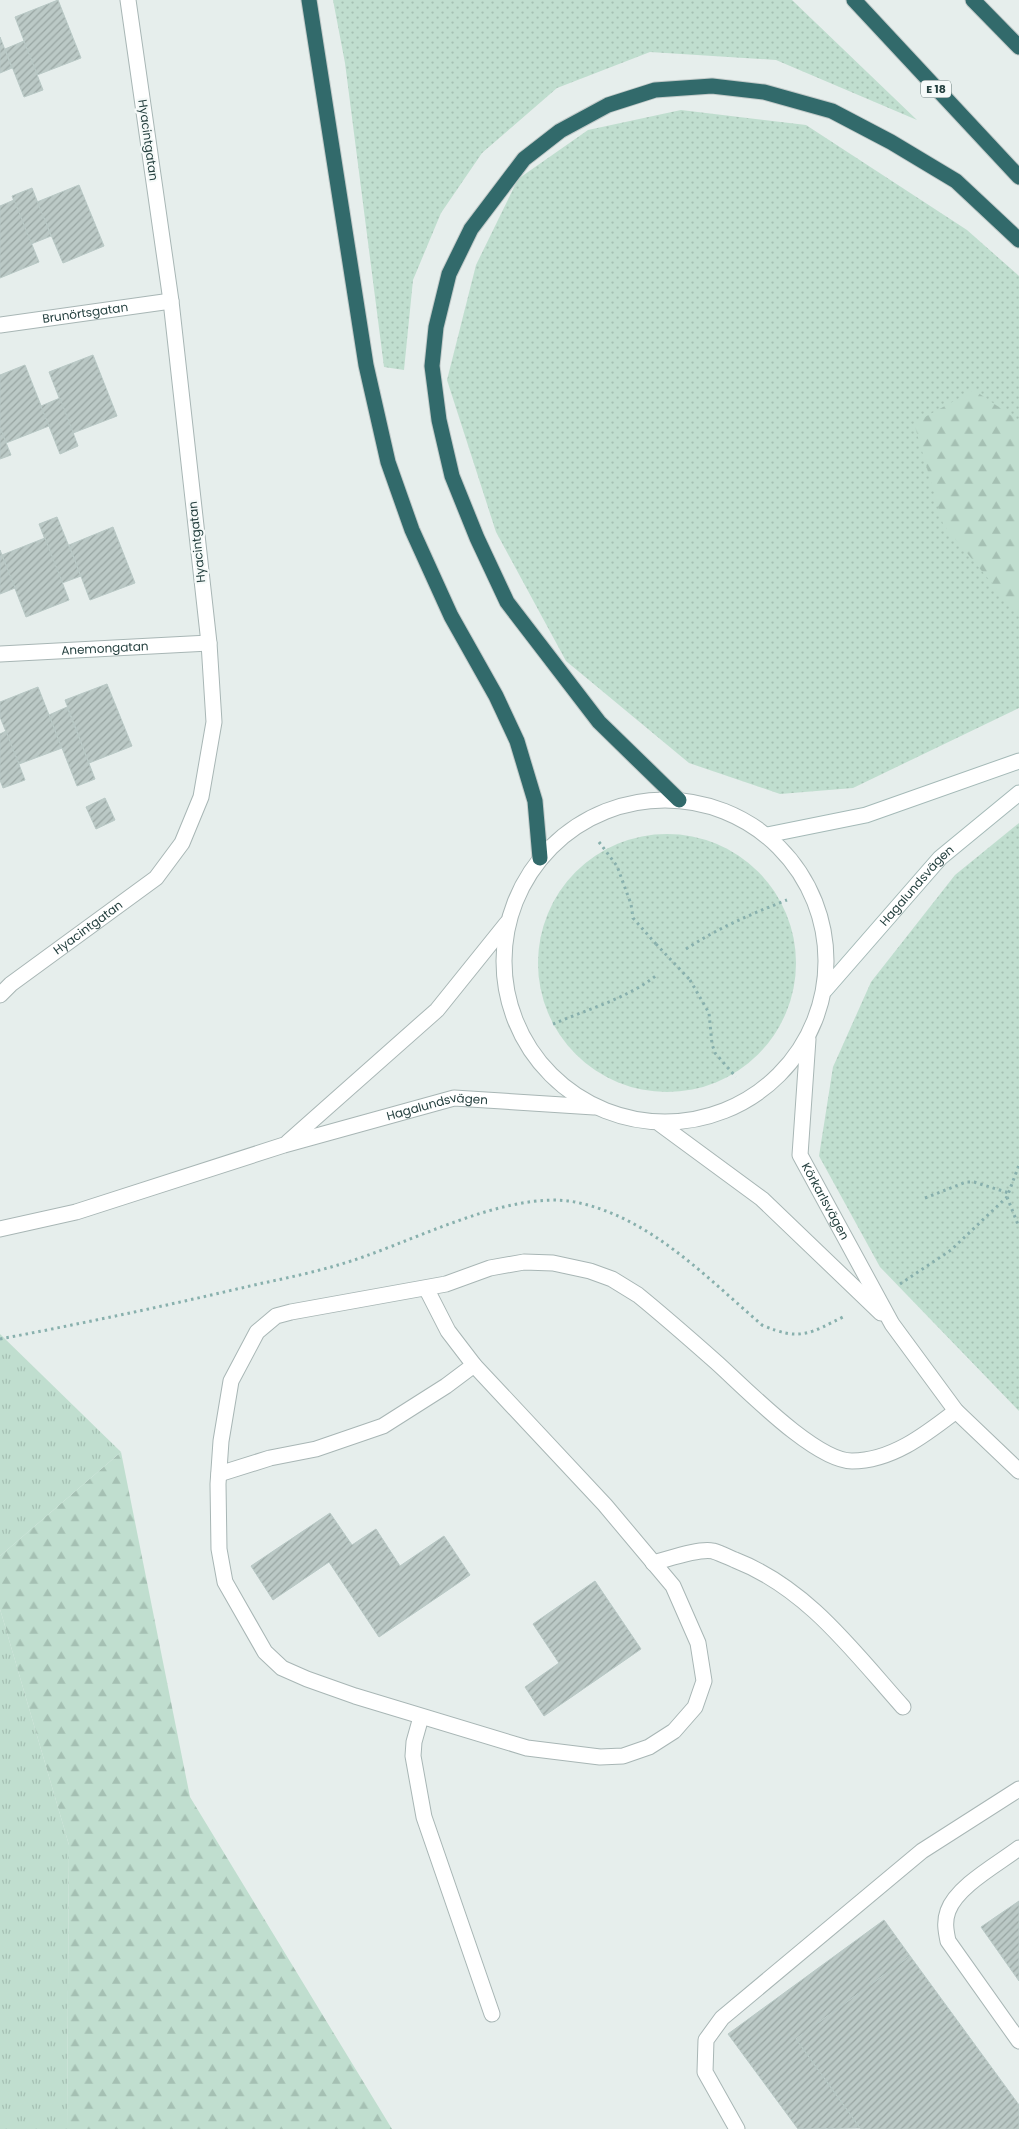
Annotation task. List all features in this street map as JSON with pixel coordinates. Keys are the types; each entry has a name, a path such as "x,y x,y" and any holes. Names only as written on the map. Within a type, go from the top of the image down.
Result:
{"highway":[{"path":"309,0 366,365 388,462 412,530 447,607 496,696 517,741 535,801 540,858"},
{"name":"E 18","path":"854,0 1019,177"},
{"path":"974,0 1019,46"},
{"path":"679,800 599,722 507,602 476,538 452,476 439,420 432,366 436,327 449,274 471,229 524,158 560,131 608,105 655,90 712,86 764,92 832,111 891,142 956,180 1019,240"}],"street":[{"name":"Hyacintgatan","path":"0,995 11,984 156,878 182,843 201,797 214,722 209,642 171,302 128,0"},
{"name":"Brunörtsgatan","path":"0,325 171,302"},
{"name":"Anemongatan","path":"0,654 209,642"},
{"path":"767,835 866,815 1019,761"},
{"name":"Hagalundsvägen","path":"825,990 940,858 1019,793"},
{"path":"679,800 726,811 767,835 797,867 817,905 827,947 825,990 808,1038 782,1074 746,1102 705,1119 660,1124 626,1119 594,1107 549,1075 518,1030 503,978 507,923 520,888 540,858 579,824 587,820 627,804 679,800"},
{"name":"Hagalundsvägen","path":"284,1145 437,1010 507,923"},
{"name":"Körkarlsvägen","path":"808,1038 800,1155 892,1324 956,1411 1019,1471"},
{"name":"Hagalundsvägen","path":"0,1229 76,1212 284,1145 454,1098 594,1107"},
{"name":"Körkarlsvägen","path":"660,1124 762,1199 892,1324"},
{"path":"426,1288 448,1331 474,1365 605,1504 673,1586 698,1643 704,1681 695,1707 674,1731 649,1747 623,1756 600,1757 527,1748 421,1717 307,1679 282,1668 264,1652 225,1582 219,1550 219,1474 221,1441 231,1381 257,1332 266,1322 276,1316 292,1312 446,1284 490,1268 524,1262 553,1264 590,1271 612,1279 638,1295 665,1316 796,1433 826,1454 852,1461 889,1453 908,1445 956,1411"},
{"path":"219,1474 270,1458 316,1449 383,1426 446,1386 474,1365"},
{"path":"653,1563 688,1554 712,1551 756,1568 778,1580 820,1614 903,1707"},
{"path":"421,1717 414,1742 413,1756 424,1817 492,2014"},
{"path":"737,2129 705,2072 706,2040 722,2018 922,1851 1019,1789"},
{"path":"1019,1848 958,1893 948,1910 945,1925 948,1941 1019,2041"}],"path":[{"path":"599,842 617,866 625,886 633,918 690,980 709,1013 712,1044 715,1053 736,1077"},
{"path":"686,950 708,934 787,900"},
{"path":"553,1024 620,996 648,982 658,974"},
{"path":"893,1288 951,1250 1008,1195 1019,1165"},
{"path":"925,1198 966,1182 974,1182 1008,1195"},
{"path":"1008,1195 1019,1227"}],"green space":[{"path":"333,0 792,0 917,120 776,60 650,52 557,88 482,153 441,213 413,280 404,370 384,367 345,63"},
{"path":"681,110 806,125 967,230 1019,276 1019,708 853,788 780,794 689,763 566,661 496,532 447,380 476,265 518,179 588,130"},
{"path":"974,390 1019,421 1019,616 943,524 914,423"},
{"path":"1019,823 1019,1411 880,1267 819,1156 833,1067 871,982 955,875"},
{"path":"654,834 680,834 717,843 739,855 759,871 775,891 787,913 794,938 796,963 794,988 787,1013 775,1035 759,1055 739,1071 717,1083 680,1092 654,1092 617,1083 595,1071 575,1055 559,1035 547,1013 538,976 538,950 547,913 559,891 575,871 595,855 617,843"},
{"path":"0,1334 121,1452 0,1556"},
{"path":"121,1452 190,1797 392,2129 67,2129 69,1845 0,1609 0,1556"},
{"path":"0,1609 69,1845 67,2129 0,2129"}],"building":[{"path":"58,0 81,58 37,75 15,17"},
{"path":"0,37 12,68 0,73"},
{"path":"24,41 43,90 24,97 5,49"},
{"path":"79,185 104,246 63,263 37,202"},
{"path":"32,188 51,236 31,244 12,196"},
{"path":"14,200 39,262 0,278 0,206"},
{"path":"93,355 117,416 73,433 49,372"},
{"path":"25,365 49,426 6,443 0,428 0,375"},
{"path":"60,398 78,446 60,454 41,406"},
{"path":"0,428 11,455 0,459"},
{"path":"57,517 81,576 62,583 39,524"},
{"path":"113,527 135,583 90,600 69,545"},
{"path":"45,538 69,600 26,617 2,555"},
{"path":"0,550 15,588 0,594"},
{"path":"107,684 132,746 89,763 65,700"},
{"path":"38,687 62,748 19,764 0,717 0,702"},
{"path":"67,707 95,779 77,786 49,715"},
{"path":"6,731 25,780 3,788 0,780 0,734"},
{"path":"105,798 115,820 96,829 86,807"},
{"path":"330,1513 352,1545 376,1529 400,1566 444,1536 470,1575 379,1637 329,1562 273,1600 251,1566"},
{"path":"595,1581 641,1649 544,1716 525,1687 559,1663 533,1624"},
{"path":"1019,1901 1019,1981 981,1927"},
{"path":"884,1920 910,1956 796,2039 860,2128 798,2129 728,2034"},
{"path":"910,1956 1019,2105 1019,2129 861,2129 796,2039"}]}
